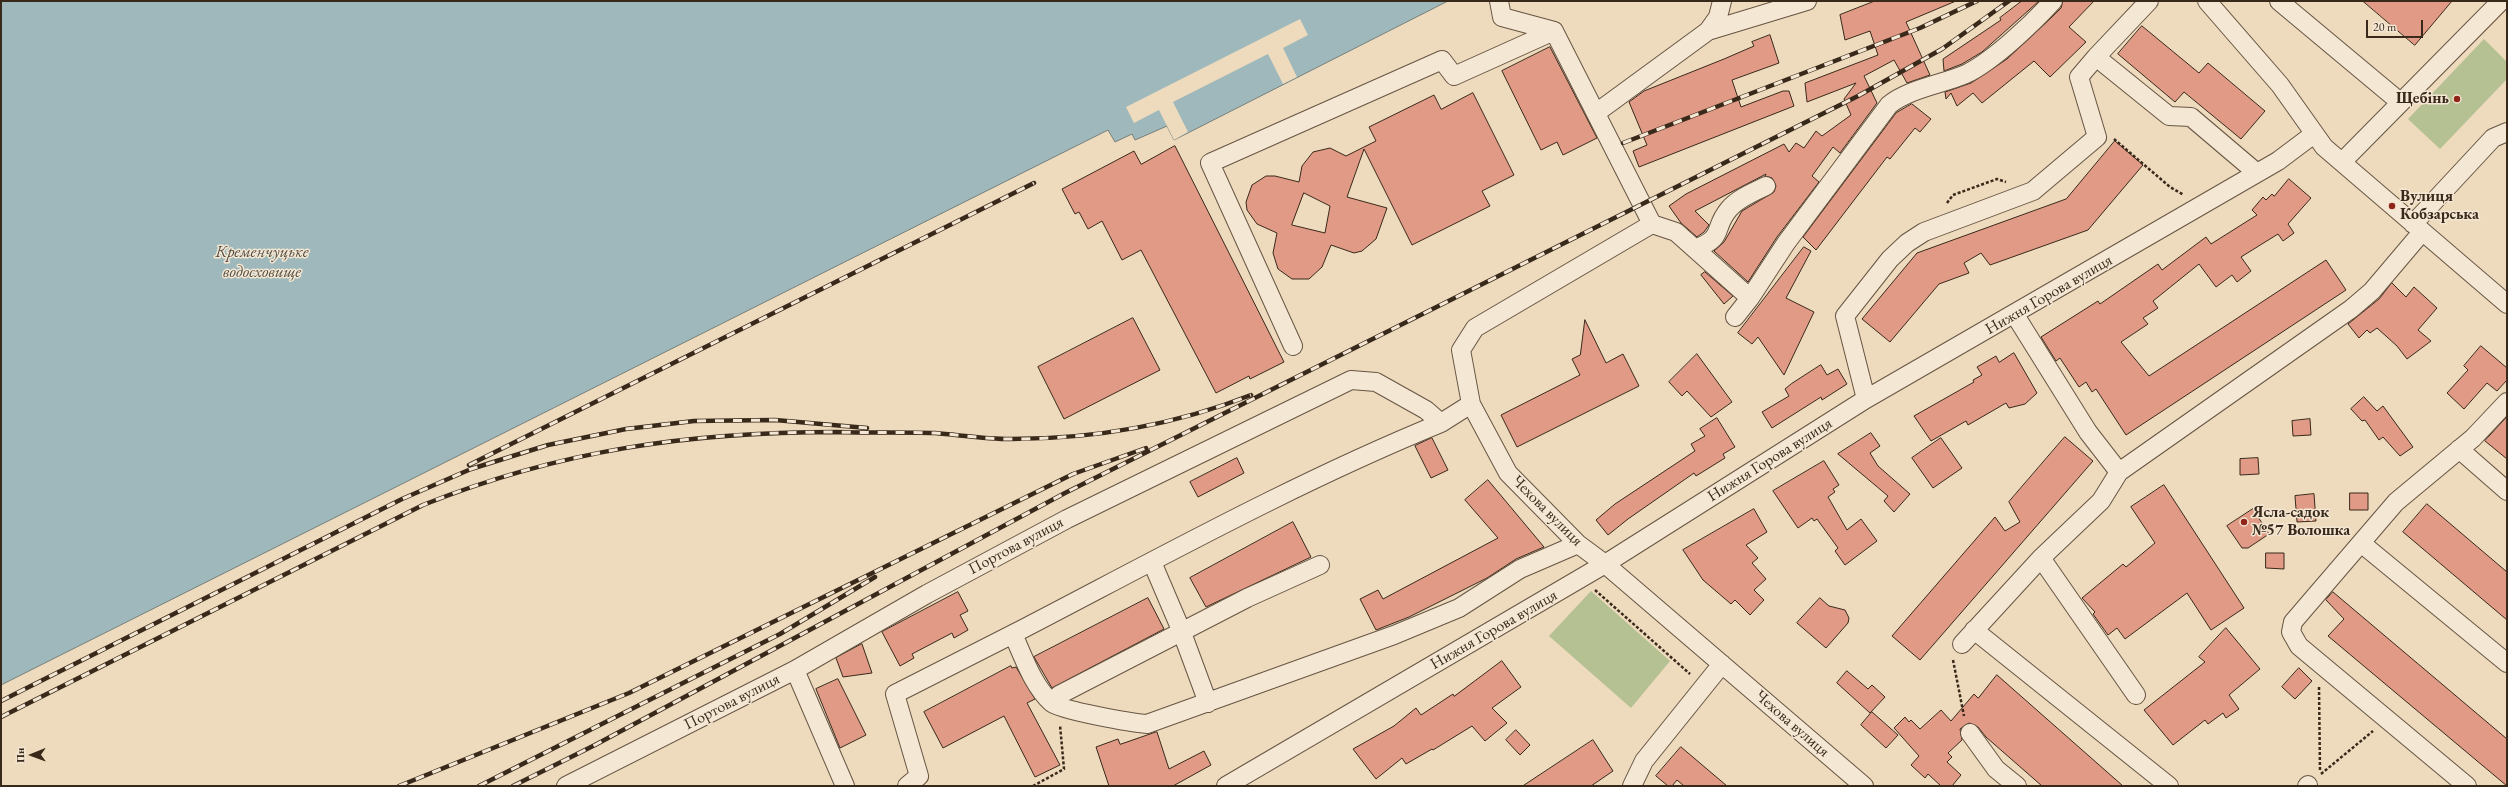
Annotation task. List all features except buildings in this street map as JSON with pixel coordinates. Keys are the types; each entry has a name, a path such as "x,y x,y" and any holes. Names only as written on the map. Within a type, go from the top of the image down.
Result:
{"street":[{"path":"1499,1 1502,17 1554,31 1652,224 1673,230 1750,298"},
{"path":"1708,31 1718,16 1722,1"},
{"path":"1596,113 1708,31 1807,1"},
{"path":"1735,318 1786,243 1889,105 1901,98 1972,71 2029,25 2053,1"},
{"path":"1866,399 1845,316 1890,259 1907,243 1924,232 2033,191 2096,137 2080,77 2096,57 2149,1"},
{"path":"2207,1 2280,85 2324,147 2507,304"},
{"path":"2280,1 2400,102"},
{"path":"2342,162 2502,1 2507,6"},
{"path":"1293,346 1210,163 1442,60 1454,76 1554,31"},
{"path":"2096,57 2169,116 2191,117 2257,173"},
{"path":"1962,644 2041,558 2101,501 2119,472 2351,309 2372,291 2418,228 2493,138 2507,132"},
{"name":"Нижня Горова вулиця","path":"1226,786 1582,578 1866,399 2015,315 2205,204 2257,173 2314,134"},
{"path":"1695,249 1714,239 1731,207 1766,186"},
{"name":"Чехова вулиця","path":"1652,224 1474,328 1461,350 1471,404 1508,473 1578,544 1605,564 1864,786"},
{"path":"2015,315 2088,432 2119,472"},
{"name":"Портова вулиця","path":"566,786 795,670 927,594 1067,519 1351,380 1376,382 1426,410 1441,422"},
{"path":"2456,783 2387,720 2299,646 2291,632 2293,622 2396,502 2473,438 2507,402"},
{"path":"907,786 919,776 894,694 1152,562 1386,445 1441,422 1471,404"},
{"path":"2459,449 2507,491"},
{"path":"2361,543 2507,664"},
{"path":"1059,700 1132,723 1147,724 1394,635 1459,608 1520,569 1578,544"},
{"path":"2041,558 2136,695"},
{"path":"1152,562 1181,630 1208,703"},
{"path":"1013,634 1042,691 1053,704 1181,630 1320,565"},
{"path":"1974,630 2169,786"},
{"path":"1632,786 1644,761 1722,664"},
{"path":"795,670 845,786"},
{"path":"1970,733 2005,782"}],"path":[{"path":"2096,137 2114,139 2175,191 2205,204"},
{"path":"1582,578 1704,687"},
{"path":"1962,644 1952,655 1963,714 1970,733"},
{"path":"2312,782 2319,663"},
{"path":"1033,786 1064,769 1059,700"},
{"path":"2312,782 2387,720"}],"green space":[{"name":"Щебінь","path":"2484,39 2507,62 2507,79 2440,149 2408,119"},
{"path":"1591,591 1670,661 1631,708 1549,636"}],"water":[{"name":"Кременчуцьке водосховище","path":"1,1 1448,1 1174,140 1167,126 1135,140 1132,134 1115,142 1108,130 1,685"}],"pier":[{"path":"1300,19 1308,35 1283,48 1297,77 1283,84 1268,54 1173,102 1188,132 1174,140 1159,110 1134,123 1126,107"}],"railway":[{"path":"1623,143 1920,28 1977,1"},
{"path":"513,786 595,745 1065,493 1858,96 1942,49 2009,1"},
{"path":"469,465 1034,183"},
{"path":"1,717 423,505 474,486 525,470 626,448 729,436 837,432 935,433 1001,439 1041,438 1102,433 1193,415 1251,395"},
{"path":"1,701 402,499 471,469 548,445 626,429 694,421 775,420 867,428"},
{"path":"399,786 629,693 1073,474 1146,448"},
{"path":"479,786 780,634 875,577"}],"place":[{"name":"Щебінь","path":"2457,99"},
{"name":"Вулиця Кобзарська","path":"2392,206"},
{"name":"Ясла-садок №57 Волошка","path":"2244,522"}]}
